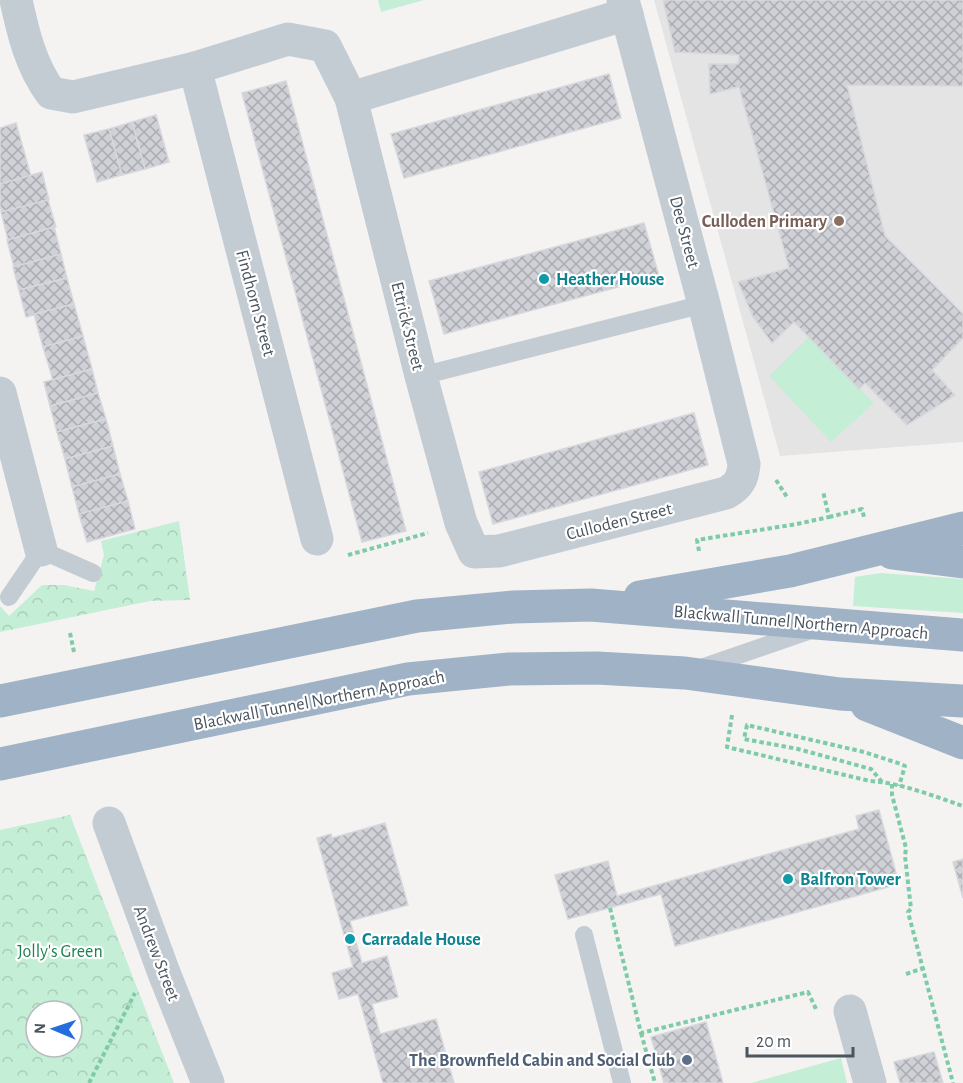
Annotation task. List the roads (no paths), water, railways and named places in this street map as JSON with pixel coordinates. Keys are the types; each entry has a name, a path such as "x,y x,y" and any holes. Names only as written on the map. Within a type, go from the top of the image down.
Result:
{"highway":[{"path":"591,605 790,571 963,528"},
{"path":"875,551 963,562"},
{"name":"Blackwall Tunnel Northern Approach","path":"3,699 417,616 513,607 591,605 963,635"},
{"name":"Blackwall Tunnel Northern Approach","path":"0,764 408,679 509,669 597,668 685,673 840,694 963,701"},
{"path":"840,694 963,743"}],"street":[{"path":"16,0 12,41 51,93 73,97 195,68"},
{"path":"351,98 625,7"},
{"name":"Dee Street","path":"625,7 744,464"},
{"name":"Ettrick Street","path":"195,68 288,39 325,46 351,98 461,524 474,552"},
{"name":"Findhorn Street","path":"195,68 330,548"},
{"path":"0,393 41,550"},
{"name":"Culloden Street","path":"474,552 499,551 726,493 739,484 743,477 744,464"},
{"name":"Andrew Street","path":"109,823 164,973 208,1083"},
{"path":"850,1011 870,1083"}],"lane":[{"path":"421,376 704,304"},
{"path":"9,597 41,550 93,573"},
{"path":"685,673 828,624"},
{"path":"584,935 622,1083"}],"place":[{"name":"Culloden Primary","path":"839,221"},
{"name":"Heather House","path":"544,279"},
{"name":"Balfron Tower","path":"788,879"},
{"name":"Carradale House","path":"350,939"},
{"name":"The Brownfield Cabin and Social Club","path":"687,1060"}],"park label":[{"name":"Jolly's Green","path":"60,951"}]}
